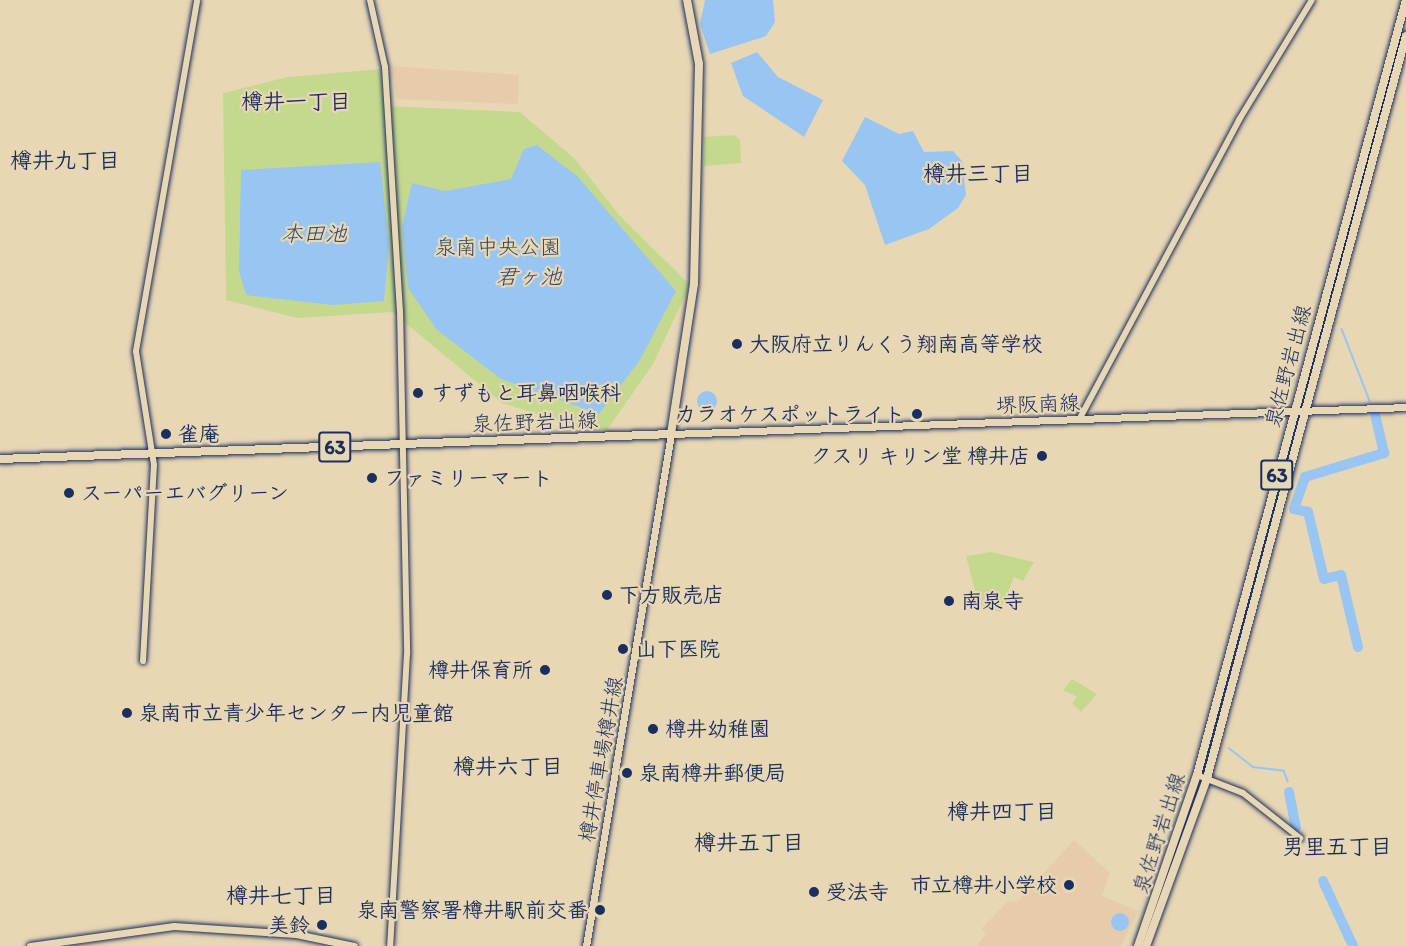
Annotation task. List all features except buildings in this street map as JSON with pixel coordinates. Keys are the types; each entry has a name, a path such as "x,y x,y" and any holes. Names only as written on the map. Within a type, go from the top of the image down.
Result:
{"main road":[{"path":"671,434 694,284 699,64 687,0"},
{"name":"泉佐野岩出線","path":"1138,946 1197,775 1406,0"},
{"name":"泉佐野岩出線","path":"1146,946 1207,778 1406,36"},
{"name":"堺阪南線","path":"671,434 1406,407"},
{"name":"泉佐野岩出線","path":"0,459 671,434"},
{"name":"樽井停車場樽井線","path":"586,946 671,434"},
{"path":"30,946 174,926 296,934 354,946"}],"street":[{"path":"143,661 154,453 138,386 136,351 197,0"},
{"path":"370,0 385,66 400,310 400,444 406,654 390,946"},
{"path":"1080,418 1239,120 1312,0"},
{"path":"1197,775 1243,792 1300,838"}],"shaded area":[{"path":"391,66 519,75 518,104 397,99"},
{"name":"市立樽井小学校","path":"1074,840 1110,873 1102,896 1138,911 1121,946 977,946 986,933 981,929 1007,902 1019,900"}],"green space":[{"name":"泉南中央公園","path":"381,69 385,106 520,112 575,159 620,216 690,285 653,364 607,430 588,430 502,403 392,312 297,318 226,300 223,93 288,77"},
{"path":"734,135 740,140 741,163 704,166 704,137"},
{"path":"991,552 1034,562 1023,581 1014,577 1000,612 979,606 966,556"},
{"path":"1072,679 1097,694 1081,712 1072,703 1077,697 1063,690"}],"water":[{"path":"705,0 773,0 775,22 766,36 710,54 700,24"},
{"path":"757,52 778,77 823,100 804,137 743,96 731,63"},
{"path":"865,117 899,134 913,131 924,152 953,151 962,161 966,195 958,208 929,229 885,245 865,185 842,161"},
{"name":"君ヶ池","path":"537,145 578,177 676,291 640,360 599,414 501,379 437,330 408,288 402,227 412,183 445,191 511,179 524,149"},
{"name":"本田池","path":"380,162 389,245 384,301 333,305 246,295 239,271 241,170"},
{"path":"707,391 714,394 717,401 714,408 707,411 700,408 697,401 700,394"},
{"path":"1120,913 1126,916 1129,922 1126,928 1120,931 1114,928 1111,922 1114,916"}],"waterway":[{"path":"1342,329 1370,401"},
{"path":"1358,647 1341,575 1324,579 1308,512 1294,509 1305,477 1384,453 1375,414"},
{"path":"1229,748 1253,767 1284,771 1288,781"},
{"path":"1289,792 1296,827"},
{"path":"1323,881 1353,946"}],"place":[{"name":"大阪府立りんくう翔南高等学校","path":"737,344"},
{"name":"すずもと耳鼻咽喉科","path":"418,393"},
{"name":"カラオケスポットライト","path":"917,414"},
{"name":"雀庵","path":"166,434"},
{"name":"クスリ キリン堂 樽井店","path":"1042,456"},
{"name":"ファミリーマート","path":"372,478"},
{"name":"スーパーエバグリーン","path":"69,493"},
{"name":"下方販売店","path":"607,595"},
{"name":"南泉寺","path":"949,601"},
{"name":"山下医院","path":"623,649"},
{"name":"樽井保育所","path":"545,670"},
{"name":"泉南市立青少年センター内児童館","path":"127,713"},
{"name":"樽井幼稚園","path":"653,729"},
{"name":"泉南樽井郵便局","path":"627,773"},
{"name":"市立樽井小学校","path":"1069,885"},
{"name":"受法寺","path":"814,892"},
{"name":"泉南警察署樽井駅前交番","path":"600,910"},
{"name":"美鈴","path":"322,925"}],"district":[{"name":"樽井一丁目","path":"296,102"},
{"name":"樽井九丁目","path":"65,161"},
{"name":"樽井三丁目","path":"978,174"},
{"name":"樽井六丁目","path":"508,767"},
{"name":"樽井四丁目","path":"1002,812"},
{"name":"樽井五丁目","path":"749,843"},
{"name":"男里五丁目","path":"1337,847"},
{"name":"樽井七丁目","path":"281,896"}]}
